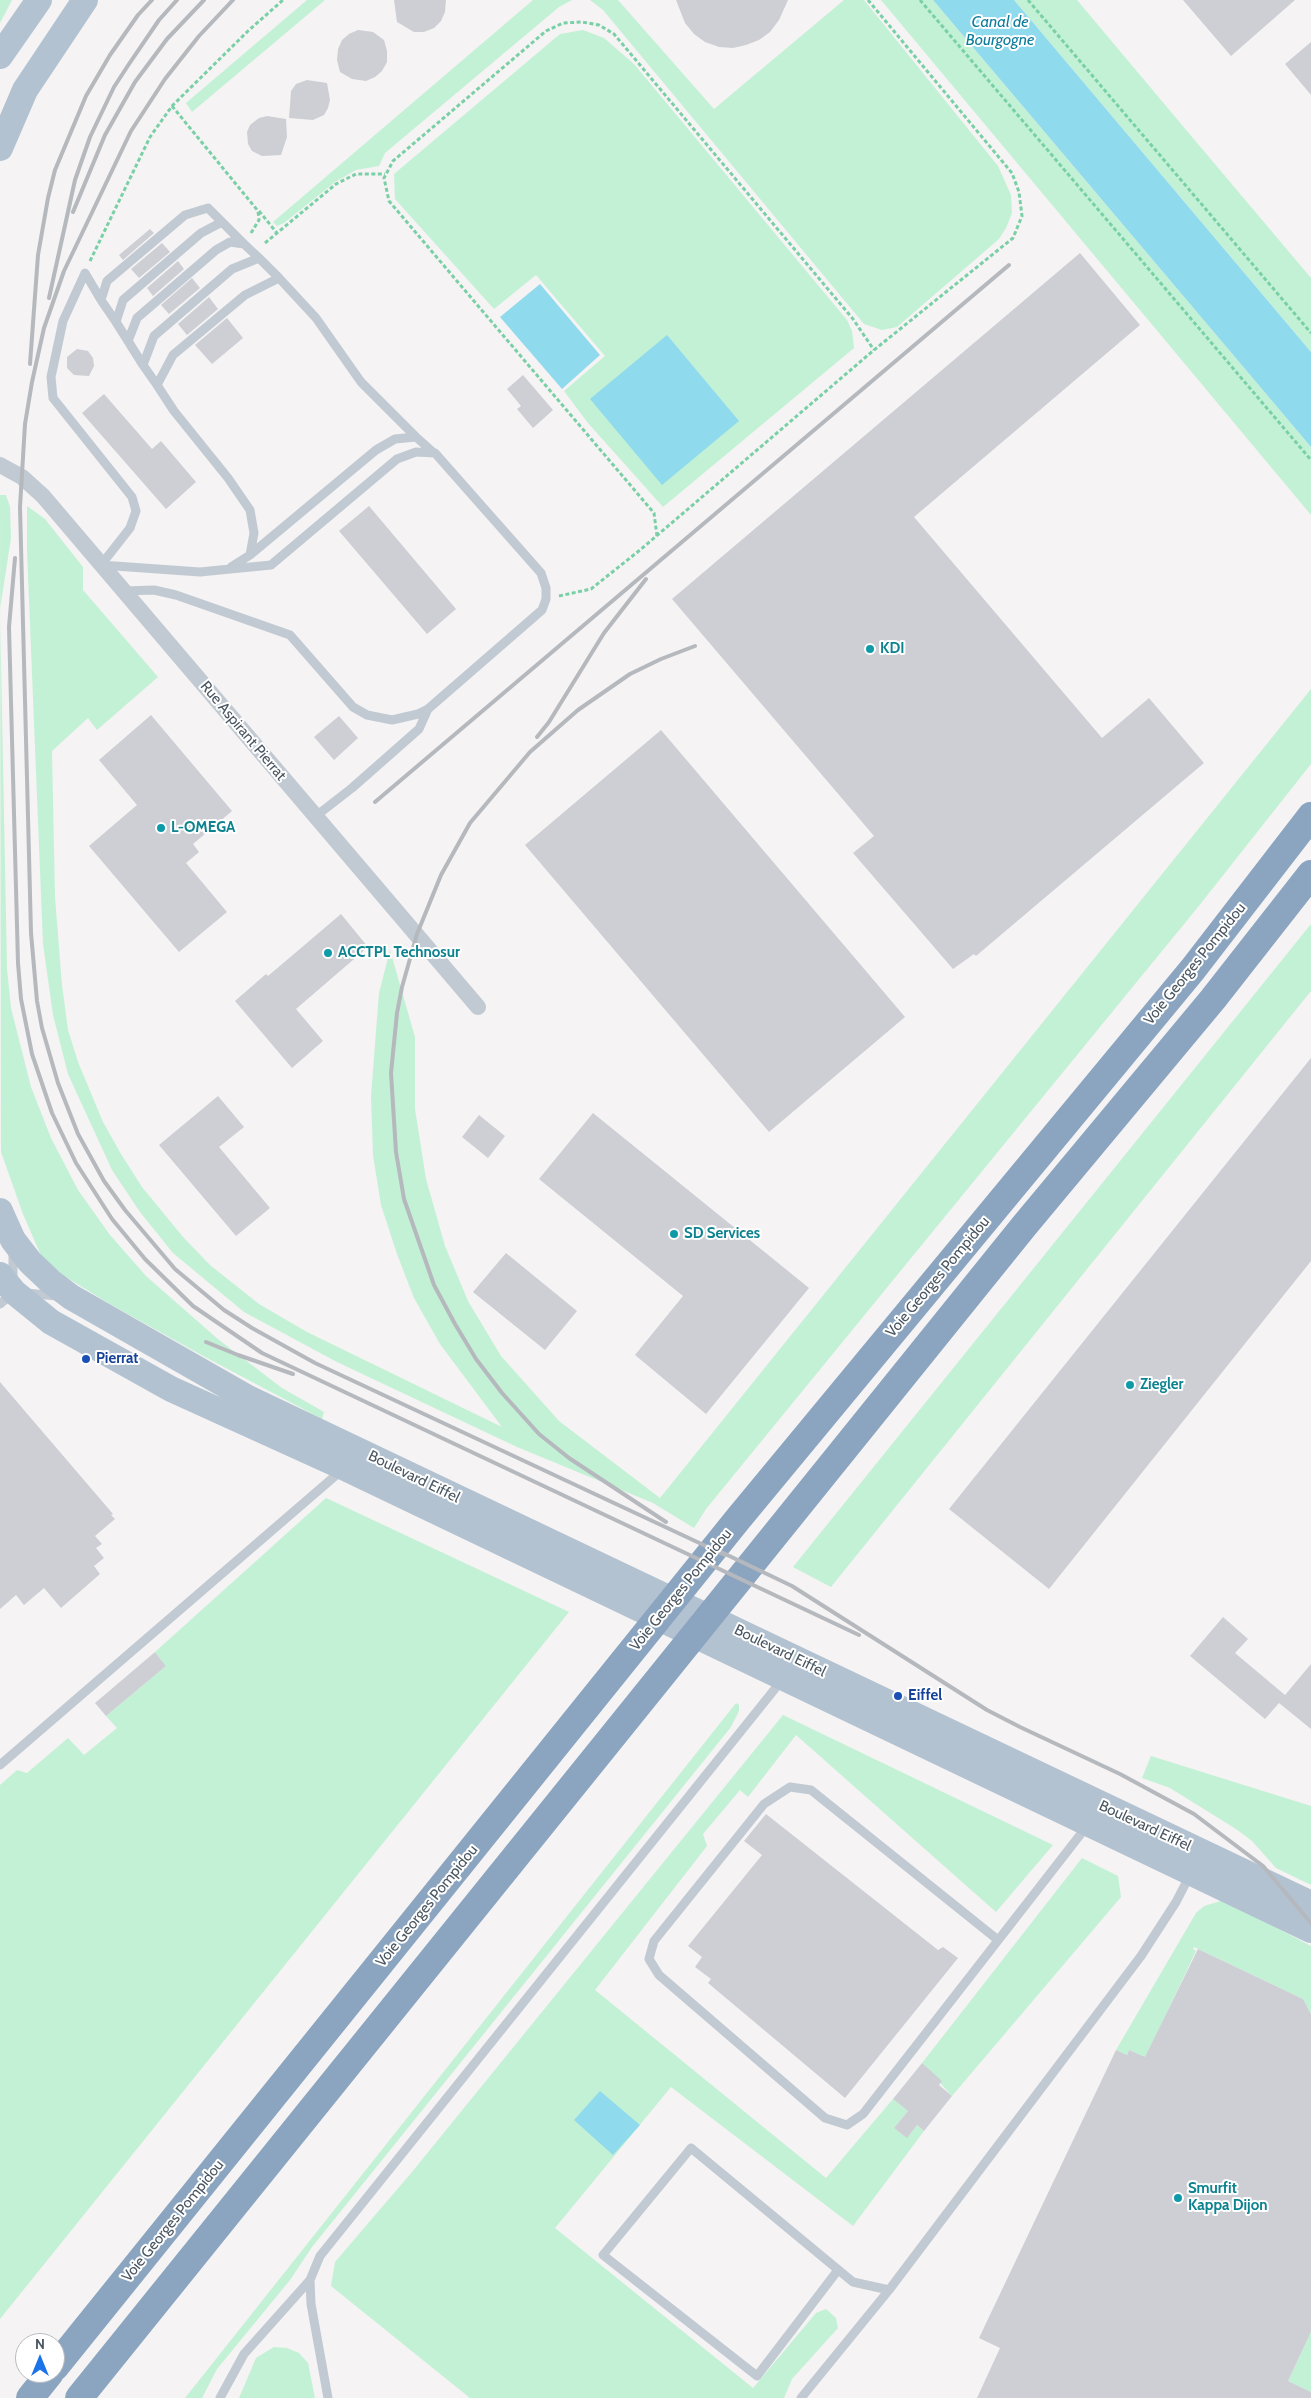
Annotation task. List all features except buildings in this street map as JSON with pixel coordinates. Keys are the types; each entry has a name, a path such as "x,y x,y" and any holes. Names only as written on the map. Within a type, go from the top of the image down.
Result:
{"highway":[{"name":"Voie Georges Pompidou","path":"65,2355 738,1520 1193,969 1311,816"},
{"path":"79,2398 1024,1226 1213,999 1311,874"},
{"path":"30,2398 42,2383"}],"main road":[{"path":"0,56 39,0"},
{"path":"0,148 25,90 85,0"},
{"name":"Boulevard Eiffel","path":"0,1211 13,1240 30,1262 71,1297 248,1398 791,1668 1094,1813 1197,1862 1311,1904"},
{"path":"4,1290 51,1322 171,1389 791,1668"},
{"name":"Boulevard Eiffel","path":"1197,1862 1311,1930"}],"street":[{"name":"Rue Aspirant Pierrat","path":"0,465 22,477 43,496 478,1007"}],"lane":[{"path":"101,300 107,281 185,215 208,208 279,278 316,318 361,382 416,437 435,453 542,574 546,588 546,599 542,610 428,709 418,714 392,720 367,716 353,707 290,635 176,595 154,590 124,590"},
{"path":"116,322 123,300 201,233 222,222"},
{"path":"128,341 137,318 216,250 230,242 244,244"},
{"path":"143,365 154,336 232,269 259,258"},
{"path":"85,274 174,411 228,478 250,510 254,533 250,555"},
{"path":"85,274 63,321 51,377 53,398 132,497 136,511 130,528 101,565"},
{"path":"157,385 173,355 245,295 279,278"},
{"path":"228,569 250,555 376,450 395,439 416,437"},
{"path":"101,565 200,572 271,565 397,459 416,452 435,453"},
{"path":"316,816 352,788 418,729 428,709"},
{"path":"13,1240 4,1290 71,1297"},
{"path":"0,1765 345,1468"},
{"path":"220,2398 244,2354 310,2280 320,2256 791,1668"},
{"path":"998,1940 811,1790 790,1787 764,1804 654,1941 650,1959 659,1975 825,2118 847,2125 863,2114 998,1940 1094,1813"},
{"path":"802,2398 889,2290 1141,1956 1176,1902 1197,1862"},
{"path":"838,2270 757,2376 603,2255 691,2148 853,2282 889,2290"},
{"path":"310,2280 311,2304 328,2398"}],"path":[{"path":"85,274 126,183 150,137 172,106 248,30 283,0"},
{"path":"546,599 591,590 657,536 874,350 1012,238 1022,216 1019,192 1012,173 868,0"},
{"path":"920,0 1311,460"},
{"path":"1028,0 1311,334"},
{"path":"657,536 654,513 389,201 385,191 385,174 393,161 546,31 563,23 582,22 599,25 614,34 621,42 853,319 874,350"},
{"path":"172,106 277,233"},
{"path":"244,244 266,243 336,184 356,174 385,174"},
{"path":"244,244 259,220 258,211"}],"green space":[{"path":"0,0 12,0 0,23"},
{"path":"307,0 325,0 192,112 186,103"},
{"path":"533,0 572,0 559,7 385,153 379,166 356,170 335,182 284,223 277,226 273,222"},
{"path":"590,0 618,0 714,109 844,0 864,0 998,166 1011,195 1012,213 1006,228 999,239 897,327 882,330 864,324 603,10"},
{"path":"881,0 933,0 1311,447 1311,515"},
{"path":"1014,0 1077,0 1311,278 1311,352"},
{"path":"583,30 604,38 634,64 847,320 852,331 854,348 663,507 588,423 564,391 605,356 536,275 494,309 395,199 394,174 560,34"},
{"path":"0,495 6,495 10,507 11,538 0,608"},
{"path":"27,506 45,519 83,567 83,590 158,677 97,730 88,718 52,751 55,897 62,985 68,1030 78,1062 103,1122 142,1187 183,1237 210,1265 259,1304 307,1332 502,1427 440,1344 414,1298 381,1205 373,1155 371,1096 379,993 390,950 415,1037 415,1109 426,1179 445,1246 468,1301 501,1356 559,1421 660,1498 1311,689 1311,764 1198,907 706,1509 694,1528 653,1503 517,1447 337,1362 244,1312 173,1253 140,1212 112,1170 68,1074 53,1015 43,944 27,551"},
{"path":"0,619 7,969 11,1008 31,1087 51,1138 78,1190 110,1235 146,1276 219,1340 282,1388 324,1412 322,1419 205,1357 108,1303 66,1277 42,1258 23,1214 1,1152"},
{"path":"1311,924 1311,991 831,1587 793,1567"},
{"path":"326,1498 569,1612 0,2319 0,1785 17,1770 27,1773 68,1738 84,1755 117,1728 106,1716 166,1666 155,1652"},
{"path":"736,1703 739,1705 739,1711 731,1727 312,2247 290,2280 217,2369 202,2398 185,2398"},
{"path":"783,1715 1053,1845 996,1912 796,1735 748,1797 740,1790 703,1834 707,1846 595,1990 826,2178 893,2099 908,2111 894,2128 907,2137 917,2125 924,2131 853,2226 671,2087 555,2228 753,2388 816,2313 826,2309 836,2318 838,2328 792,2379 784,2398 470,2398 331,2286 335,2262 412,2172"},
{"path":"1151,1756 1311,1806 1311,1885 1276,1868 1252,1841 1236,1829 1170,1788 1142,1778"},
{"path":"1082,1858 1118,1876 1121,1897 952,2096 922,2063"},
{"path":"1224,1900 1311,1946 1311,2014 1303,1999 1194,1947 1193,1949 1196,1951 1143,2063 1144,2057 1129,2050 1127,2055 1116,2050 1196,1913 1204,1906"},
{"path":"1311,2332 1311,2392 1288,2381"},
{"path":"274,2347 287,2348 299,2353 308,2363 315,2398 239,2398 256,2358"}],"water":[{"name":"Canal de Bourgogne","path":"933,0 1014,0 1311,352 1311,447"},
{"path":"540,284 600,355 562,389 500,317"},
{"path":"667,335 739,421 662,485 590,399"},
{"path":"600,2091 640,2125 613,2155 574,2120"}],"railway":[{"path":"30,364 38,255 55,170 86,96 110,55 138,15 152,0"},
{"path":"49,298 75,180 90,137 114,87 159,20 177,0"},
{"path":"73,212 105,135 135,82 167,39 204,0"},
{"path":"233,0 199,36 165,79 131,131 64,271 44,328 25,424 20,507 31,933 37,1001 42,1028 58,1083 78,1134 104,1181 125,1210 175,1269 224,1310 315,1363 725,1555"},
{"path":"375,802 1009,265"},
{"path":"15,558 9,627 18,963 21,999 32,1054 52,1113 76,1163 112,1219 145,1259 193,1306 262,1353 859,1635"},
{"path":"537,737 549,722 604,633 646,579"},
{"path":"666,1522 569,1458 539,1434 502,1393 476,1359 434,1285 404,1199 396,1152 391,1073 397,1013 402,987 417,934 441,875 470,823 530,752 578,710 630,674 661,659 695,646"},
{"path":"206,1342 293,1374"},
{"path":"719,1551 792,1586 987,1710 1120,1774 1194,1814 1263,1866 1311,1923"}],"place":[{"name":"KDI","path":"870,649"},
{"name":"L-OMEGA","path":"161,828"},
{"name":"ACCTPL Technosur","path":"328,953"},
{"name":"SD Services","path":"674,1234"},
{"name":"Pierrat","path":"86,1359"},
{"name":"Ziegler","path":"1130,1385"},
{"name":"Eiffel","path":"898,1696"},
{"name":"Smurfit Kappa Dijon","path":"1178,2198"}]}
